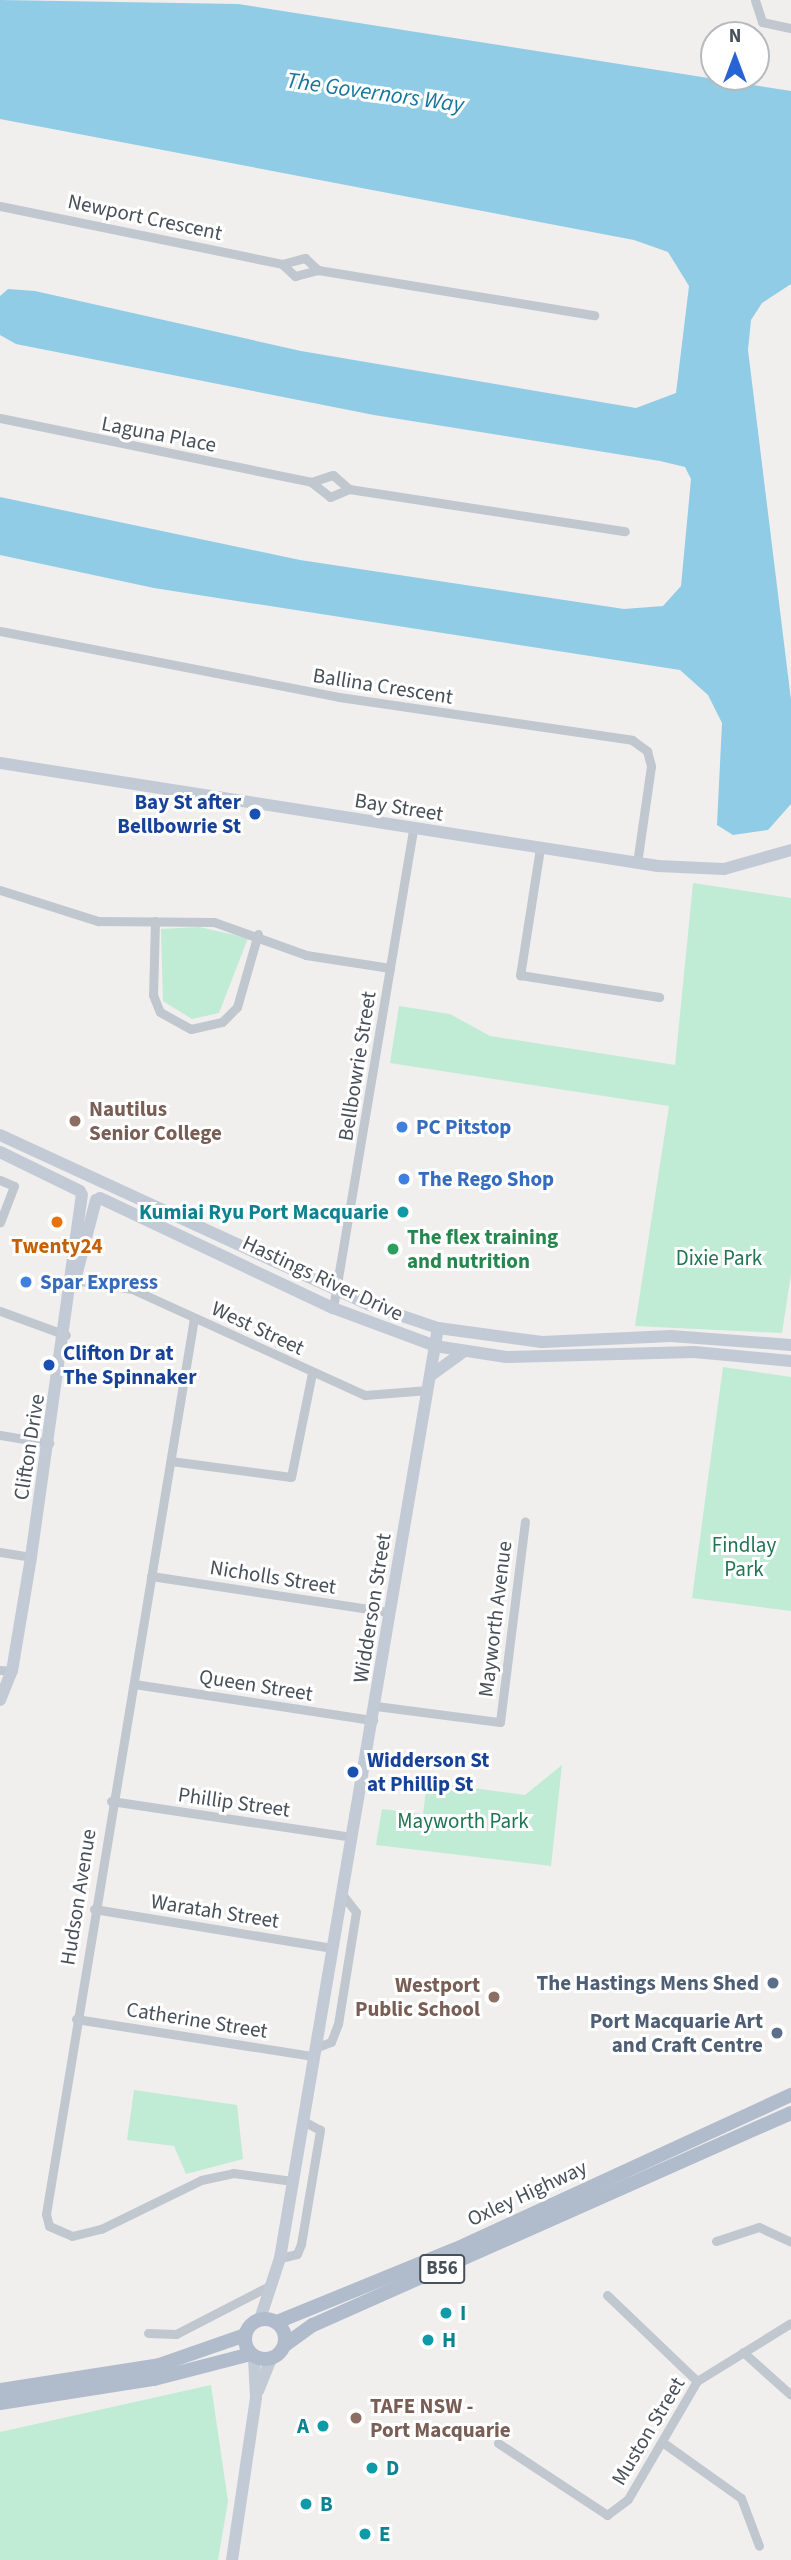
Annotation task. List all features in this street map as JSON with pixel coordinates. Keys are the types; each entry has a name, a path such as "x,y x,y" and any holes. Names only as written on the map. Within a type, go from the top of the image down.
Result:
{"main road":[{"name":"Oxley Highway","path":"270,2321 444,2254 791,2095"},
{"name":"Oxley Highway","path":"285,2345 313,2325 791,2113"},
{"name":"B56","path":"0,2390 159,2365 245,2335 270,2321"},
{"path":"270,2321 285,2345"},
{"path":"245,2335 252,2355"},
{"name":"B56","path":"271,2359 285,2345"},
{"path":"0,2403 155,2379 252,2355 271,2359"}],"street":[{"path":"755,0 762,22 791,28"},
{"name":"Newport Crescent","path":"0,206 282,264 305,258 318,270"},
{"name":"Newport Crescent","path":"282,264 295,276 318,270 594,315"},
{"name":"Laguna Place","path":"0,418 311,482 330,497 349,489 625,531"},
{"name":"Laguna Place","path":"311,482 333,475 349,489"},
{"name":"Ballina Crescent","path":"0,631 339,697 632,740 647,751 652,766 637,863"},
{"name":"Bay Street","path":"0,763 637,863 724,869 791,850"},
{"name":"Bellbowrie Street","path":"333,1308 413,829"},
{"path":"540,848 520,975 659,997"},
{"path":"0,890 98,921 214,922 258,934 306,954 390,968"},
{"path":"155,921 153,995 160,1012 191,1030 222,1022 237,1007 258,934"},
{"name":"Hastings River Drive","path":"0,1135 338,1290 438,1328 542,1342 671,1336 791,1354"},
{"path":"0,1152 81,1193 95,1177"},
{"name":"Clifton Drive","path":"75,1280 98,1199 95,1177"},
{"path":"0,1180 14,1186 0,1223"},
{"name":"Hastings River Drive","path":"81,1193 333,1308 435,1346 463,1352 538,1358 694,1352 791,1354"},
{"name":"Clifton Drive","path":"0,1700 31,1557 75,1280 81,1193"},
{"name":"West Street","path":"75,1280 132,1289 365,1395 429,1383"},
{"path":"0,1311 66,1335"},
{"name":"Hudson Avenue","path":"194,1318 134,1684 111,1801 46,2202 49,2225 58,2233 101,2229 201,2180 233,2173 292,2181"},
{"name":"Widderson Street","path":"270,2321 270,2291 280,2258 331,1948 376,1706 438,1328"},
{"path":"429,1383 463,1352"},
{"path":"171,1461 291,1477 312,1373"},
{"path":"0,1435 48,1443"},
{"name":"Mayworth Avenue","path":"376,1706 500,1722 525,1522"},
{"path":"0,1552 31,1557"},
{"name":"Nicholls Street","path":"151,1576 390,1612"},
{"name":"Queen Street","path":"134,1684 373,1720"},
{"name":"Phillip Street","path":"111,1801 351,1837"},
{"path":"314,2052 331,2042 338,2024 356,1912 341,1893"},
{"name":"Waratah Street","path":"94,1909 331,1948"},
{"name":"Catherine Street","path":"76,2019 314,2052"},
{"name":"Widderson Street","path":"280,2258 297,2254 301,2244 320,2130 303,2121"},
{"path":"716,2241 759,2227 791,2242"},
{"path":"148,2333 176,2334 270,2291"},
{"path":"607,2295 697,2381"},
{"name":"Muston Street","path":"498,2443 607,2515 628,2499 665,2444 671,2420 697,2381 791,2323"},
{"path":"743,2352 791,2395"},
{"path":"252,2355 256,2398"},
{"path":"232,2560 256,2398 271,2359"},
{"path":"665,2444 741,2498 755,2521 759,2546"}],"green space":[{"name":"Dixie Park","path":"693,883 791,898 791,1274 782,1333 635,1326 669,1106 390,1063 399,1006 450,1014 490,1036 675,1065"},
{"path":"199,927 248,938 219,1013 192,1019 163,1001 161,929"},
{"name":"Findlay Park","path":"723,1367 791,1377 791,1611 692,1598"},
{"name":"Mayworth Park","path":"562,1765 551,1866 376,1845 382,1809 423,1814 427,1782 525,1795"},
{"path":"134,2090 237,2105 243,2159 186,2174 174,2146 127,2140"},
{"path":"211,2385 228,2501 218,2560 0,2560 0,2432"}],"water":[{"name":"The Governors Way","path":"0,0 238,4 700,77 700,91 770,91 770,88 791,91 791,284 762,303 751,320 748,350 791,700 791,804 768,830 733,835 717,825 722,723 708,695 680,670 154,588 0,555 0,497 300,560 624,609 663,606 681,586 691,479 685,467 374,415 16,344 0,335 0,296 8,289 35,291 301,351 636,408 676,393 689,286 668,252 634,240 0,119"}],"place":[{"name":"Bay St after Bellbowrie St","path":"255,814"},
{"name":"Nautilus Senior College","path":"75,1121"},
{"name":"PC Pitstop","path":"402,1127"},
{"name":"The Rego Shop","path":"404,1179"},
{"name":"Kumiai Ryu Port Macquarie","path":"403,1212"},
{"name":"Twenty24","path":"57,1222"},
{"name":"The flex training and nutrition","path":"393,1249"},
{"name":"Spar Express","path":"26,1282"},
{"name":"Clifton Dr at The Spinnaker","path":"49,1365"},
{"name":"Widderson St at Phillip St","path":"353,1772"},
{"name":"The Hastings Mens Shed","path":"773,1983"},
{"name":"Westport Public School","path":"494,1997"},
{"name":"Port Macquarie Art and Craft Centre","path":"777,2033"},
{"name":"I","path":"446,2313"},
{"name":"H","path":"428,2340"},
{"name":"TAFE NSW - Port Macquarie","path":"356,2418"},
{"name":"A","path":"323,2426"},
{"name":"D","path":"372,2468"},
{"name":"B","path":"306,2504"},
{"name":"E","path":"365,2534"}]}
